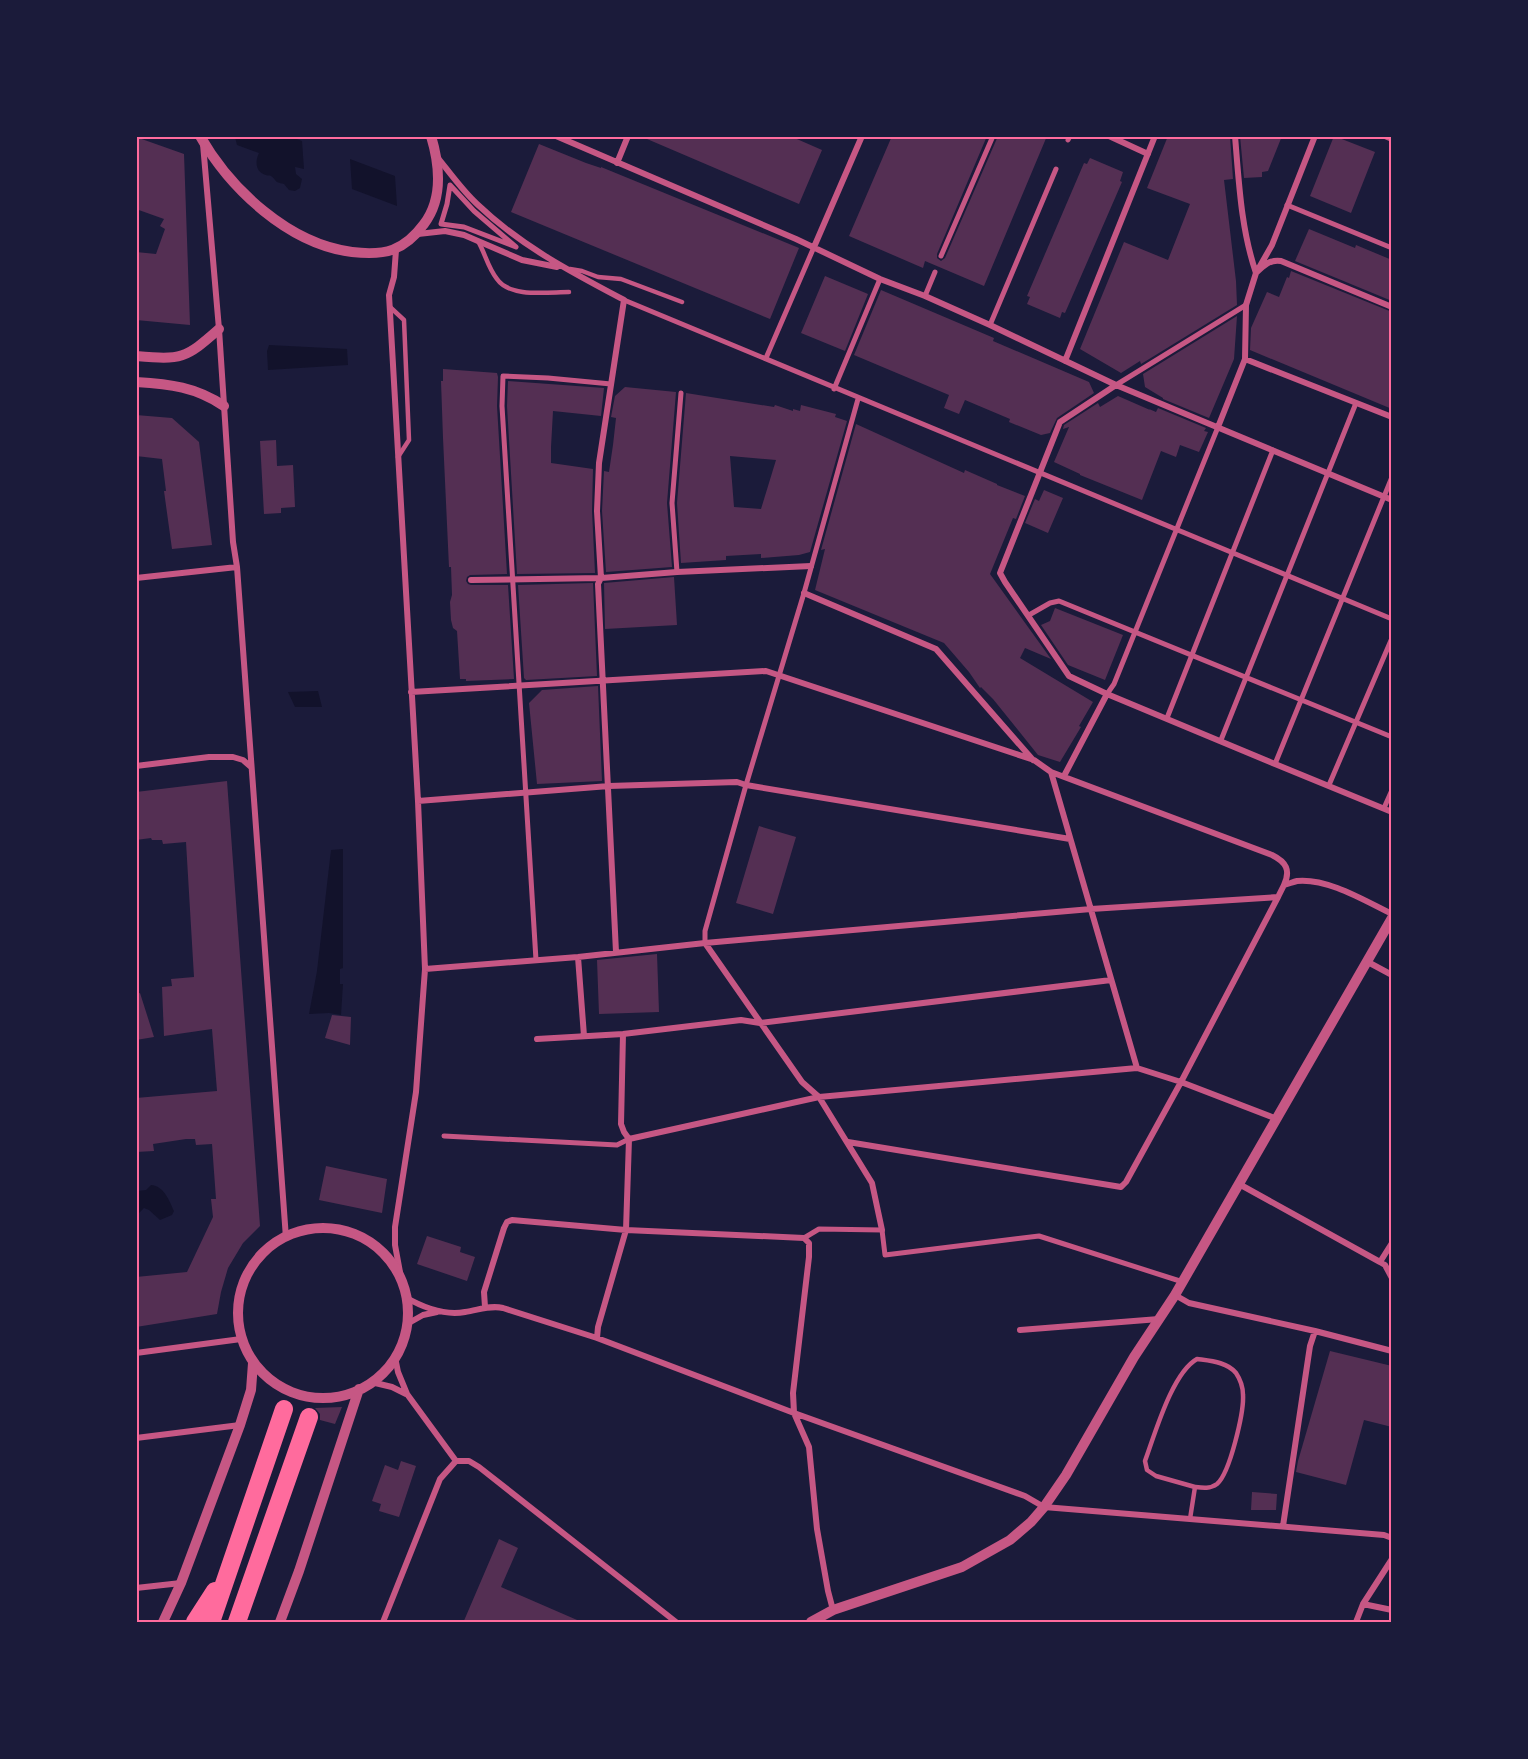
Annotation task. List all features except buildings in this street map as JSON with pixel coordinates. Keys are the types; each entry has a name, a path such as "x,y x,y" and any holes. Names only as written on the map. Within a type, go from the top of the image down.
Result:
{"highway":[{"path":"211,1623 284,1409"},
{"path":"237,1623 309,1417"},
{"path":"195,1623 230,1569"},
{"path":"242,1623 244,1603"}],"street":[{"path":"201,139 229,178 255,203 296,234 323,247 368,254 396,250 417,234 432,214 436,200 438,158 431,136"},
{"path":"556,136 814,247 879,279 925,296 990,325 1116,386 1392,500"},
{"path":"618,163 628,136"},
{"path":"766,358 862,136"},
{"path":"941,256 993,136"},
{"path":"1109,136 1148,153"},
{"path":"1065,362 1155,136"},
{"path":"1234,136 1242,217 1256,273"},
{"path":"1064,776 1113,684 1245,359 1246,305 1256,273 1272,245 1315,136"},
{"path":"1385,136 1392,139"},
{"path":"201,139 219,329 286,1238"},
{"path":"438,158 466,193 525,243 561,267 624,300 1392,620"},
{"path":"990,325 1056,168"},
{"path":"450,185 474,211 516,247 464,227 441,224 450,187 450,185"},
{"path":"1287,205 1392,248"},
{"path":"417,234 445,231 464,235 522,260 561,267"},
{"path":"396,250 394,277 389,295 418,801 425,969 416,1092 395,1227 395,1245 407,1309 407,1324 395,1357 382,1373 359,1389 328,1398 315,1398 300,1394 269,1379 254,1363 241,1339 237,1318 240,1297 252,1267 272,1244 297,1232 325,1228 354,1234 378,1248 388,1257 402,1283"},
{"path":"1256,273 1269,262 1281,261 1392,307"},
{"path":"925,296 934,272"},
{"path":"834,389 879,279"},
{"path":"616,952 598,584 601,578 597,511 599,463 624,300"},
{"path":"1246,305 1061,420 1000,573 1069,676 1107,694 1392,812"},
{"path":"136,356 178,358 195,350 219,329"},
{"path":"1245,359 1392,417"},
{"path":"536,960 502,406 503,376 611,384"},
{"path":"136,382 175,386 198,392 224,406"},
{"path":"677,572 672,503 681,393"},
{"path":"858,399 804,593 746,784 705,931 705,943 802,1082 819,1097 872,1183 885,1255 1039,1236 1183,1282"},
{"path":"1221,740 1356,403"},
{"path":"1167,718 1274,450"},
{"path":"1275,764 1392,477"},
{"path":"471,580 601,578 811,566"},
{"path":"136,578 237,567"},
{"path":"804,593 936,649 1034,760 1051,772 1281,859 1288,876 1181,1082 1126,1182 1121,1187 848,1142"},
{"path":"1029,615 1050,603 1059,601 1135,630 1392,737"},
{"path":"1329,785 1392,638"},
{"path":"411,692 766,671 1034,760"},
{"path":"136,766 233,757 243,760 251,767"},
{"path":"1051,772 1137,1068"},
{"path":"418,801 609,786 738,782 1070,838"},
{"path":"1384,808 1392,790"},
{"path":"811,1623 833,1610 962,1567 1010,1540 1031,1522 1060,1485 1134,1357 1183,1282 1392,916 1343,890 1313,882 1297,881 1284,885"},
{"path":"425,969 1091,909 1278,897"},
{"path":"578,957 584,1036"},
{"path":"1366,961 1392,975"},
{"path":"537,1039 623,1034 741,1020 760,1023 1111,980"},
{"path":"597,1338 626,1230 629,1139 621,1124 623,1034"},
{"path":"444,1136 617,1145 629,1139 819,1097 1137,1068 1181,1082 1277,1119"},
{"path":"1239,1184 1380,1262 1392,1278"},
{"path":"485,1307 484,1293 504,1228 507,1222 512,1220 626,1230 804,1238 819,1229 882,1230"},
{"path":"804,1238 809,1244 809,1257 794,1393 794,1413 809,1447 817,1529 833,1610"},
{"path":"1380,1262 1392,1243"},
{"path":"1175,1295 1189,1303 1392,1351"},
{"path":"405,1297 438,1311 454,1313 485,1307 503,1308 597,1338 794,1413 1025,1496 1044,1507 1283,1526 1384,1535 1392,1538"},
{"path":"407,1324 423,1315 438,1311"},
{"path":"1020,1330 1160,1319"},
{"path":"1283,1526 1310,1346 1315,1331"},
{"path":"136,1353 241,1339"},
{"path":"395,1357 407,1394 456,1461"},
{"path":"164,1623 240,1425 250,1390 254,1363"},
{"path":"371,1382 392,1387 407,1394"},
{"path":"280,1623 359,1389"},
{"path":"136,1438 240,1425"},
{"path":"383,1623 440,1479 456,1461 469,1461 479,1467 676,1623"},
{"path":"1356,1623 1364,1604 1392,1559"},
{"path":"136,1588 181,1583"},
{"path":"1364,1604 1392,1610"}],"lane":[{"path":"478,241 496,279 506,288 516,291 569,292"},
{"path":"561,267 598,277 621,279 682,302"},
{"path":"390,307 404,320 409,440 398,457"},
{"path":"1197,1359 1220,1363 1234,1371 1240,1379 1243,1396 1236,1443 1226,1473 1218,1484 1208,1488 1195,1487 1156,1476 1147,1470 1145,1461 1165,1405 1186,1368 1197,1359"},
{"path":"1190,1519 1195,1487"}],"shaded area":[{"path":"235,137 291,137 302,141 304,169 295,167 296,174 302,179 300,188 295,191 289,190 271,176 262,174 257,166 259,153 237,145"},
{"path":"350,159 395,176 397,206 352,189"},
{"path":"269,345 347,349 348,365 268,370"},
{"path":"318,691 322,707 295,707 288,692"},
{"path":"343,849 341,1015 309,1014 317,971 331,850"},
{"path":"151,1185 166,1194 174,1211 172,1215 160,1220 144,1208 137,1215 137,1191 146,1190"}]}
